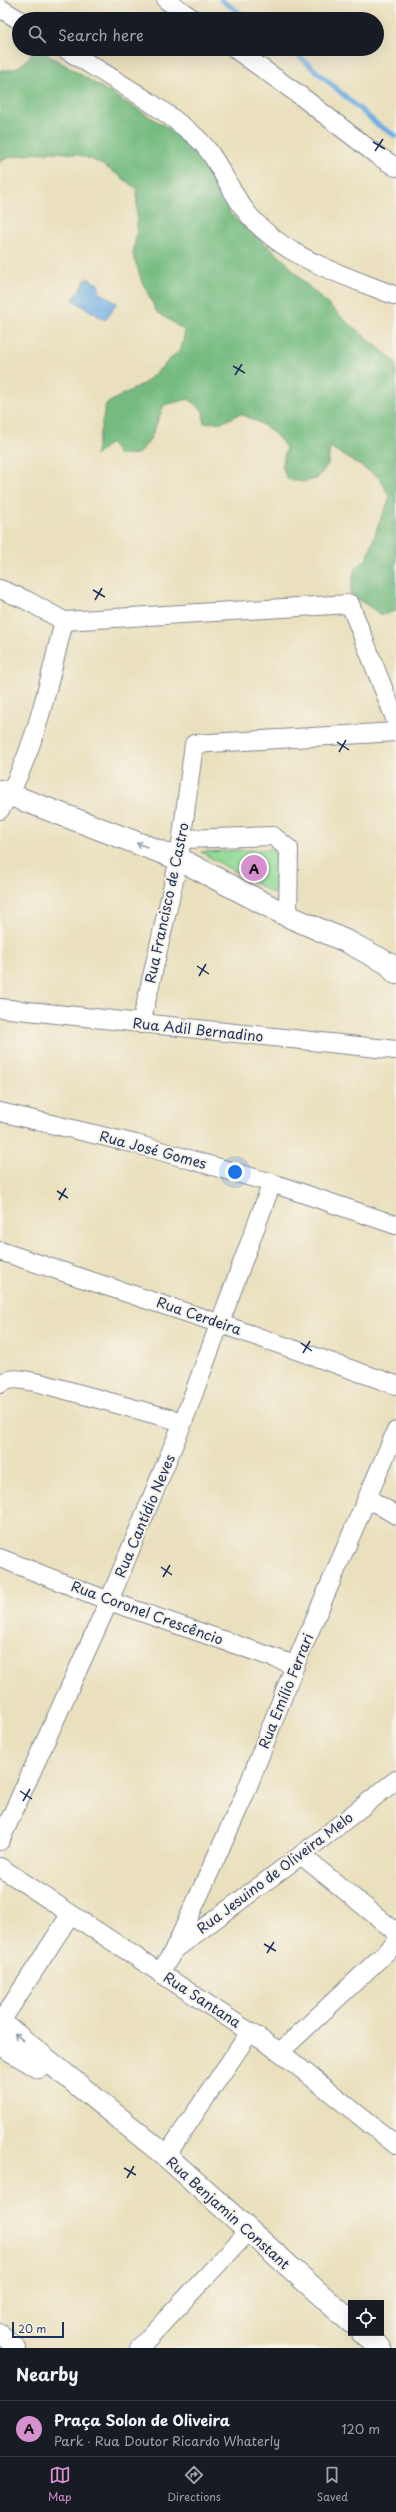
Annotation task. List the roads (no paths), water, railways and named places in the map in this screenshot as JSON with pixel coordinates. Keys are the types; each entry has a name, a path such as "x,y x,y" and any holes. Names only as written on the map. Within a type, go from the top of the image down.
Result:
{"main road":[{"path":"4,798 180,849 288,916 348,942 394,966"},
{"name":"Rua Benjamin Constant","path":"0,2022 166,2156 248,2232 348,2319"},
{"name":"Rua Benjamin Constant","path":"0,2044 104,2105"},
{"path":"366,2336 380,2348"}],"street":[{"path":"166,0 183,12"},
{"path":"0,8 12,16"},
{"path":"76,56 142,98 196,137 214,159 245,211 267,233 296,253 396,296"},
{"path":"245,56 302,97 378,156 396,167"},
{"path":"0,589 26,600 64,621 350,604 396,721"},
{"path":"4,798 34,733 64,621"},
{"name":"Rua Francisco de Castro","path":"141,1024 180,849 194,744 396,732"},
{"path":"180,849 273,836 289,849 288,916"},
{"name":"Rua Adil Bernadino","path":"0,1008 396,1050"},
{"name":"Rua José Gomes","path":"0,1112 136,1144 272,1183 396,1225"},
{"name":"Rua Cantídio Neves","path":"0,1841 109,1602 183,1422 221,1324 272,1183"},
{"name":"Rua Cerdeira","path":"0,1251 221,1324 396,1385"},
{"path":"0,1384 7,1380 18,1379 40,1383 183,1422"},
{"name":"Rua Emílio Ferrari","path":"174,1950 245,1794 295,1664 396,1431"},
{"path":"366,1498 396,1515"},
{"name":"Rua Coronel Crescêncio","path":"0,1558 109,1602 295,1664"},
{"name":"Rua Jesuino de Oliveira Melo","path":"160,1973 174,1950 301,1855 396,1780"},
{"path":"301,1855 396,1932"},
{"name":"Rua Santana","path":"0,1867 70,1915 280,2052 396,2144"},
{"path":"0,2022 70,1915"},
{"path":"280,2052 396,1943"},
{"path":"166,2156 250,2032"},
{"path":"138,2348 248,2232"},
{"path":"0,2333 17,2348"}],"water":[{"path":"87,278 98,284 100,293 117,303 105,320 73,300"}],"waterway":[{"path":"221,0 239,12"},
{"path":"299,56 378,125 396,136"}],"place":[{"name":"Praça Solon de Oliveira","path":"254,868"}]}
